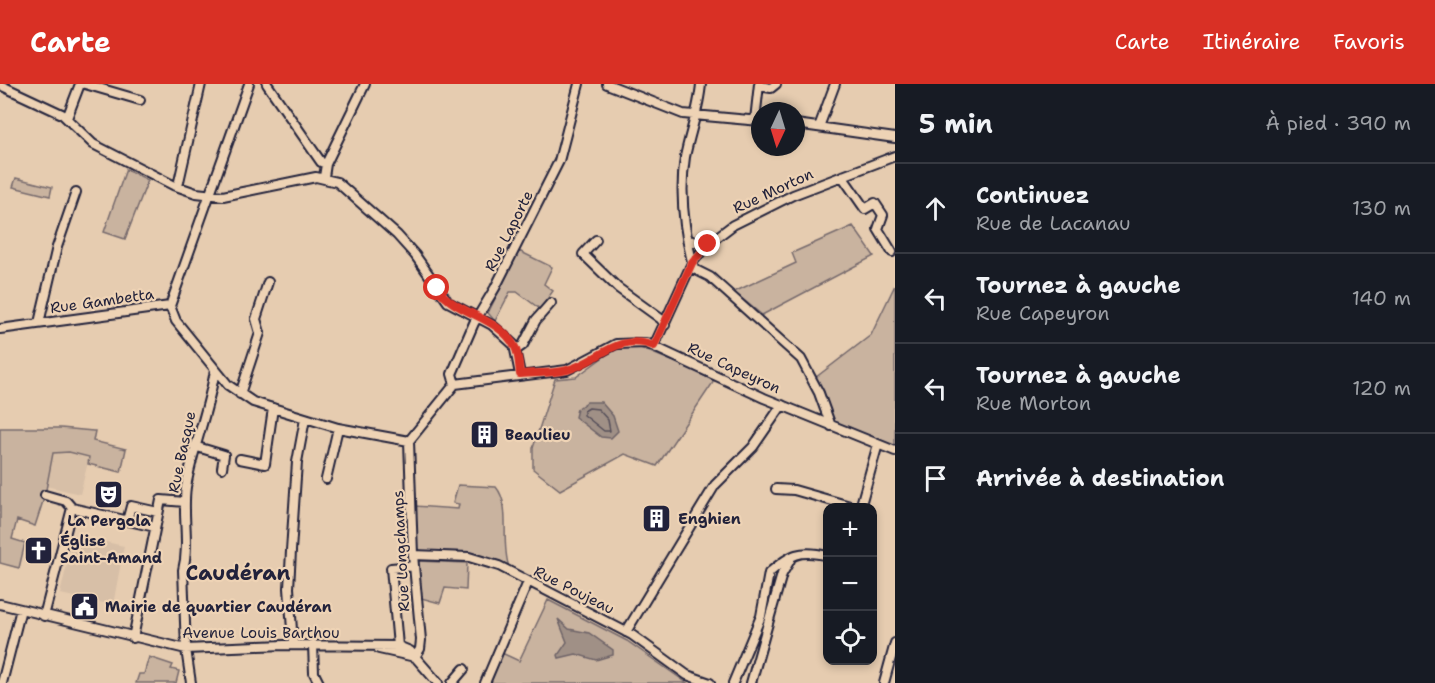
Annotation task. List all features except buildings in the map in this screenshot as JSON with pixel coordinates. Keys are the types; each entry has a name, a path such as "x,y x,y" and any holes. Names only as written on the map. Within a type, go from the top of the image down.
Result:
{"street":[{"path":"20,94 25,84"},
{"path":"67,118 80,84"},
{"path":"85,84 140,100"},
{"path":"178,186 201,84"},
{"path":"170,306 249,84"},
{"path":"267,84 321,162 326,164"},
{"path":"324,177 326,164 365,84"},
{"name":"Rue Laporte","path":"455,384 452,374 478,317 560,161 579,84"},
{"path":"607,84 683,114 751,120"},
{"path":"701,84 681,192 694,269 710,277 801,359 819,393 831,426"},
{"path":"759,102 759,85 771,87 776,84"},
{"path":"819,127 835,84"},
{"path":"0,85 67,118 93,144 178,186 208,196 222,196 298,180 324,177 337,182 397,235 415,255 448,302 478,317 506,337 516,350 520,374"},
{"path":"805,125 895,138"},
{"name":"Rue Morton","path":"654,346 692,263 708,244 733,225 793,195 895,156"},
{"path":"842,176 865,209 875,203 883,215 878,229 892,252"},
{"path":"39,323 57,247 76,192"},
{"path":"596,240 583,254 618,288 661,319 665,325"},
{"path":"688,240 708,244"},
{"path":"240,394 260,333 256,319 268,282"},
{"path":"516,350 523,345 536,320 551,303"},
{"name":"Rue Gambetta","path":"0,329 170,306 177,321 215,370 240,394 304,419 338,428 409,441"},
{"name":"Rue Capeyron","path":"455,384 520,374 567,370 616,344 639,342 654,346 782,405 895,451"},
{"name":"Rue Basque","path":"191,683 186,649 183,570 186,559 185,502 194,446 215,370"},
{"path":"409,441 455,384"},
{"path":"626,632 715,485 753,447 773,422 782,405"},
{"path":"240,459 265,464 273,408"},
{"path":"293,644 289,595 291,551 298,456 304,419"},
{"path":"326,479 338,428"},
{"name":"Rue Longchamps","path":"409,441 413,555 421,640 415,657"},
{"path":"860,503 878,444"},
{"path":"194,446 224,455 222,468"},
{"path":"776,489 794,490 844,503"},
{"path":"45,495 66,501 72,508 155,527"},
{"path":"133,638 158,512 163,499 185,502"},
{"path":"127,521 131,506 158,512"},
{"path":"44,616 72,508"},
{"path":"733,683 761,616 769,573 803,551 823,555"},
{"name":"Rue Poujeau","path":"413,555 469,557 499,566 626,632 687,675 710,683"},
{"path":"751,683 782,574 791,559"},
{"path":"414,566 391,568 398,646 410,651 434,681"},
{"path":"485,683 528,582"},
{"name":"Avenue Louis Barthou","path":"0,604 186,649 293,644 398,646"},
{"path":"2,683 21,609"},
{"path":"761,616 770,619"},
{"path":"884,683 895,643"},
{"path":"314,644 314,673 319,683"},
{"path":"371,647 415,657"},
{"path":"452,683 464,669"}],"shaded area":[{"path":"126,169 148,180 125,239 104,232"},
{"path":"16,178 52,187 50,196 13,187"},
{"path":"853,226 874,256 762,315 734,292 796,263 792,253"},
{"path":"519,251 552,267 544,284 553,291 540,309 517,292 510,292 495,321 488,313"},
{"path":"895,285 895,446 835,422 815,378 871,335"},
{"path":"638,347 672,361 673,359 714,381 657,466 625,454 560,490 533,469 533,448 555,379 576,377 613,350"},
{"path":"0,428 61,428 95,431 93,441 126,449 121,472 88,464 89,457 69,452 53,453 45,495 35,526 17,520 12,539 25,543 19,568 0,563"},
{"path":"69,452 89,458 80,494 46,486 53,453"},
{"path":"458,485 496,487 501,495 504,504 505,547 509,567 501,563 420,552 417,548 415,506 458,509 459,504 453,503"},
{"path":"74,535 124,546 113,605 60,594"},
{"path":"417,561 467,563 466,590 445,588 440,603 421,598"},
{"path":"548,600 627,641 687,683 490,683 502,653 519,661"},
{"path":"149,657 173,665 171,669 179,671 176,683 136,683 139,674 144,674"}],"water":[{"path":"587,402 601,402 613,416 618,431 611,438 601,437 575,417 577,409"},
{"path":"558,619 569,629 589,633 613,650 613,655 596,660 576,654 559,658 558,655 567,642"}],"place":[{"name":"Beaulieu","path":"484,435"},
{"name":"La Pergola","path":"109,494"},
{"name":"Enghien","path":"657,519"},
{"name":"Église Saint-Amand","path":"39,550"},
{"name":"Mairie de quartier Caudéran","path":"84,607"}],"district":[{"name":"Caudéran","path":"238,573"}],"route":[{"path":"437,288 448,302 492,325 514,345 520,374 567,370 616,344 639,342 654,346 692,263 708,244"}]}
